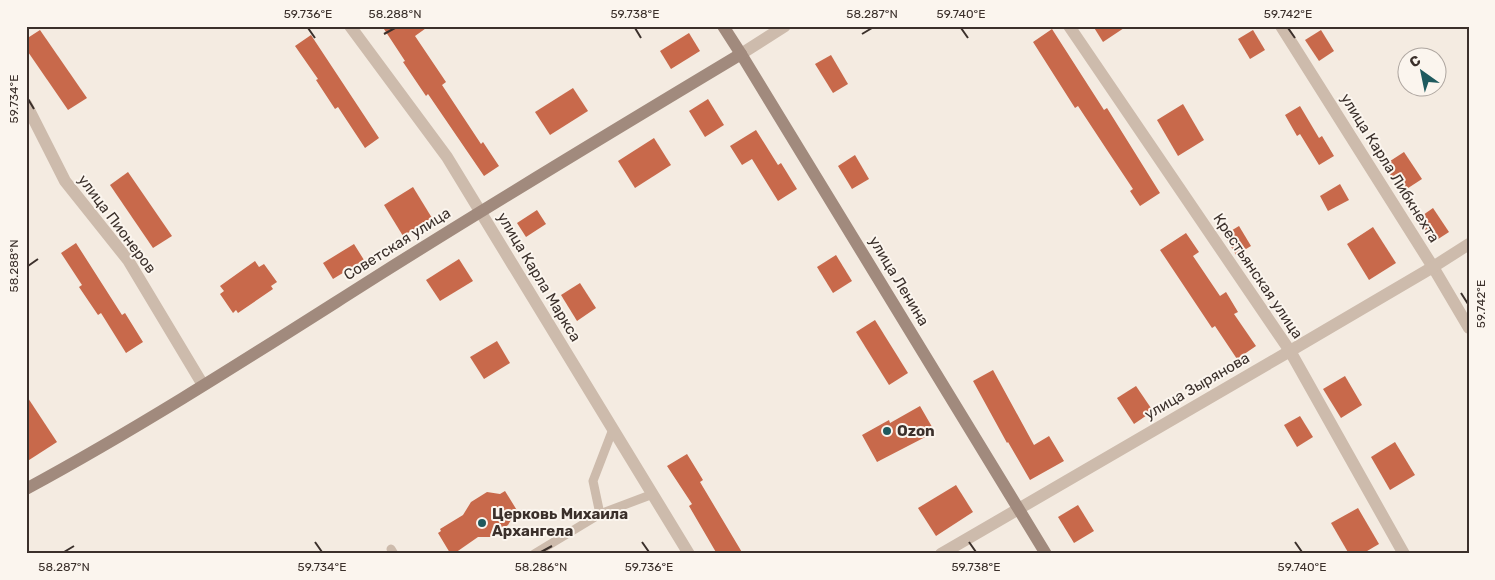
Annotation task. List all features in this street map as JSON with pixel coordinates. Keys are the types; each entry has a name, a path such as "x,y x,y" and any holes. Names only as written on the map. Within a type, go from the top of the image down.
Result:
{"street":[{"name":"улица Карла Маркса","path":"350,26 448,157 689,554"},
{"name":"улица Ленина","path":"723,26 1046,554"},
{"name":"Советская улица","path":"26,489 84,458 480,212 785,26"},
{"name":"Крестьянская улица","path":"1068,26 1290,351 1404,554"},
{"name":"улица Карла Либкнехта","path":"1281,26 1433,267 1469,328"},
{"name":"улица Пионеров","path":"26,104 65,181 128,260 203,385"},
{"name":"улица Зырянова","path":"941,554 1290,351 1469,244"}],"lane":[{"path":"600,514 593,481 613,429"},
{"path":"534,554 600,514 653,494"}],"building":[{"path":"382,26 429,26 415,36 446,82 442,85 481,144 483,142 499,166 484,176 428,94 426,96"},
{"path":"1093,26 1127,26 1103,42"},
{"path":"1052,29 1104,110 1107,108 1160,193 1140,206 1130,191 1133,189 1078,106 1075,108 1033,42"},
{"path":"40,30 87,98 68,110 26,49 26,39"},
{"path":"1253,30 1265,50 1250,59 1238,39"},
{"path":"1321,30 1334,51 1319,61 1305,40"},
{"path":"689,33 700,51 671,69 660,51"},
{"path":"311,35 379,138 365,148 338,107 335,109 316,80 318,79 295,46"},
{"path":"831,55 848,84 833,93 815,64"},
{"path":"573,88 588,111 550,135 535,112"},
{"path":"708,99 724,125 705,137 689,111"},
{"path":"1183,104 1204,140 1178,156 1157,120"},
{"path":"1300,106 1319,138 1322,136 1334,156 1319,165 1300,134 1297,136 1285,115"},
{"path":"756,130 778,165 781,163 797,189 778,201 752,159 742,165 730,146"},
{"path":"654,138 671,165 635,188 618,161"},
{"path":"1404,152 1422,179 1402,192 1384,165"},
{"path":"855,155 869,179 852,189 838,166"},
{"path":"128,172 172,236 153,248 110,185"},
{"path":"1340,184 1349,200 1328,211 1320,196"},
{"path":"413,187 432,218 403,236 384,205"},
{"path":"1433,208 1449,232 1432,243 1416,220"},
{"path":"537,210 546,224 526,237 517,223"},
{"path":"1239,226 1251,246 1236,255 1224,235"},
{"path":"1373,227 1396,263 1369,280 1347,244"},
{"path":"1186,233 1199,252 1193,256 1220,296 1226,292 1238,312 1234,314 1256,346 1237,359 1215,326 1212,328 1160,250"},
{"path":"76,243 122,315 125,313 143,342 126,353 101,313 98,315 79,287 82,285 61,253"},
{"path":"354,244 364,260 333,279 323,263"},
{"path":"836,255 852,281 833,293 817,267"},
{"path":"459,259 473,281 440,301 426,280"},
{"path":"255,261 259,267 264,264 277,282 271,286 273,289 238,313 236,310 233,313 220,294 224,291 220,286"},
{"path":"580,283 596,308 577,321 561,295"},
{"path":"875,320 908,373 889,385 856,332"},
{"path":"497,341 510,363 484,379 470,357"},
{"path":"993,370 1034,445 1049,436 1064,461 1030,480 973,381"},
{"path":"1345,376 1362,405 1341,418 1323,389"},
{"path":"1136,386 1153,411 1134,424 1117,398"},
{"path":"26,395 57,442 26,462"},
{"path":"920,406 935,432 877,462 862,435 889,420 890,423"},
{"path":"1300,416 1313,437 1297,447 1284,425"},
{"path":"1395,442 1415,475 1390,490 1371,457"},
{"path":"687,454 703,480 700,482 743,554 717,554 689,506 692,504 667,466"},
{"path":"956,485 973,512 936,536 918,508"},
{"name":"Церковь Михаила Архангела","path":"505,491 518,512 508,525 490,537 478,537 455,553 454,551 450,553 438,533 441,531 440,529 463,515 471,502 487,492 500,494"},
{"path":"1078,505 1094,531 1074,543 1058,517"},
{"path":"1358,508 1379,544 1362,554 1349,554 1331,523"}],"place":[{"name":"Ozon","path":"887,431"},
{"name":"Церковь Михаила Архангела","path":"482,523"}]}
